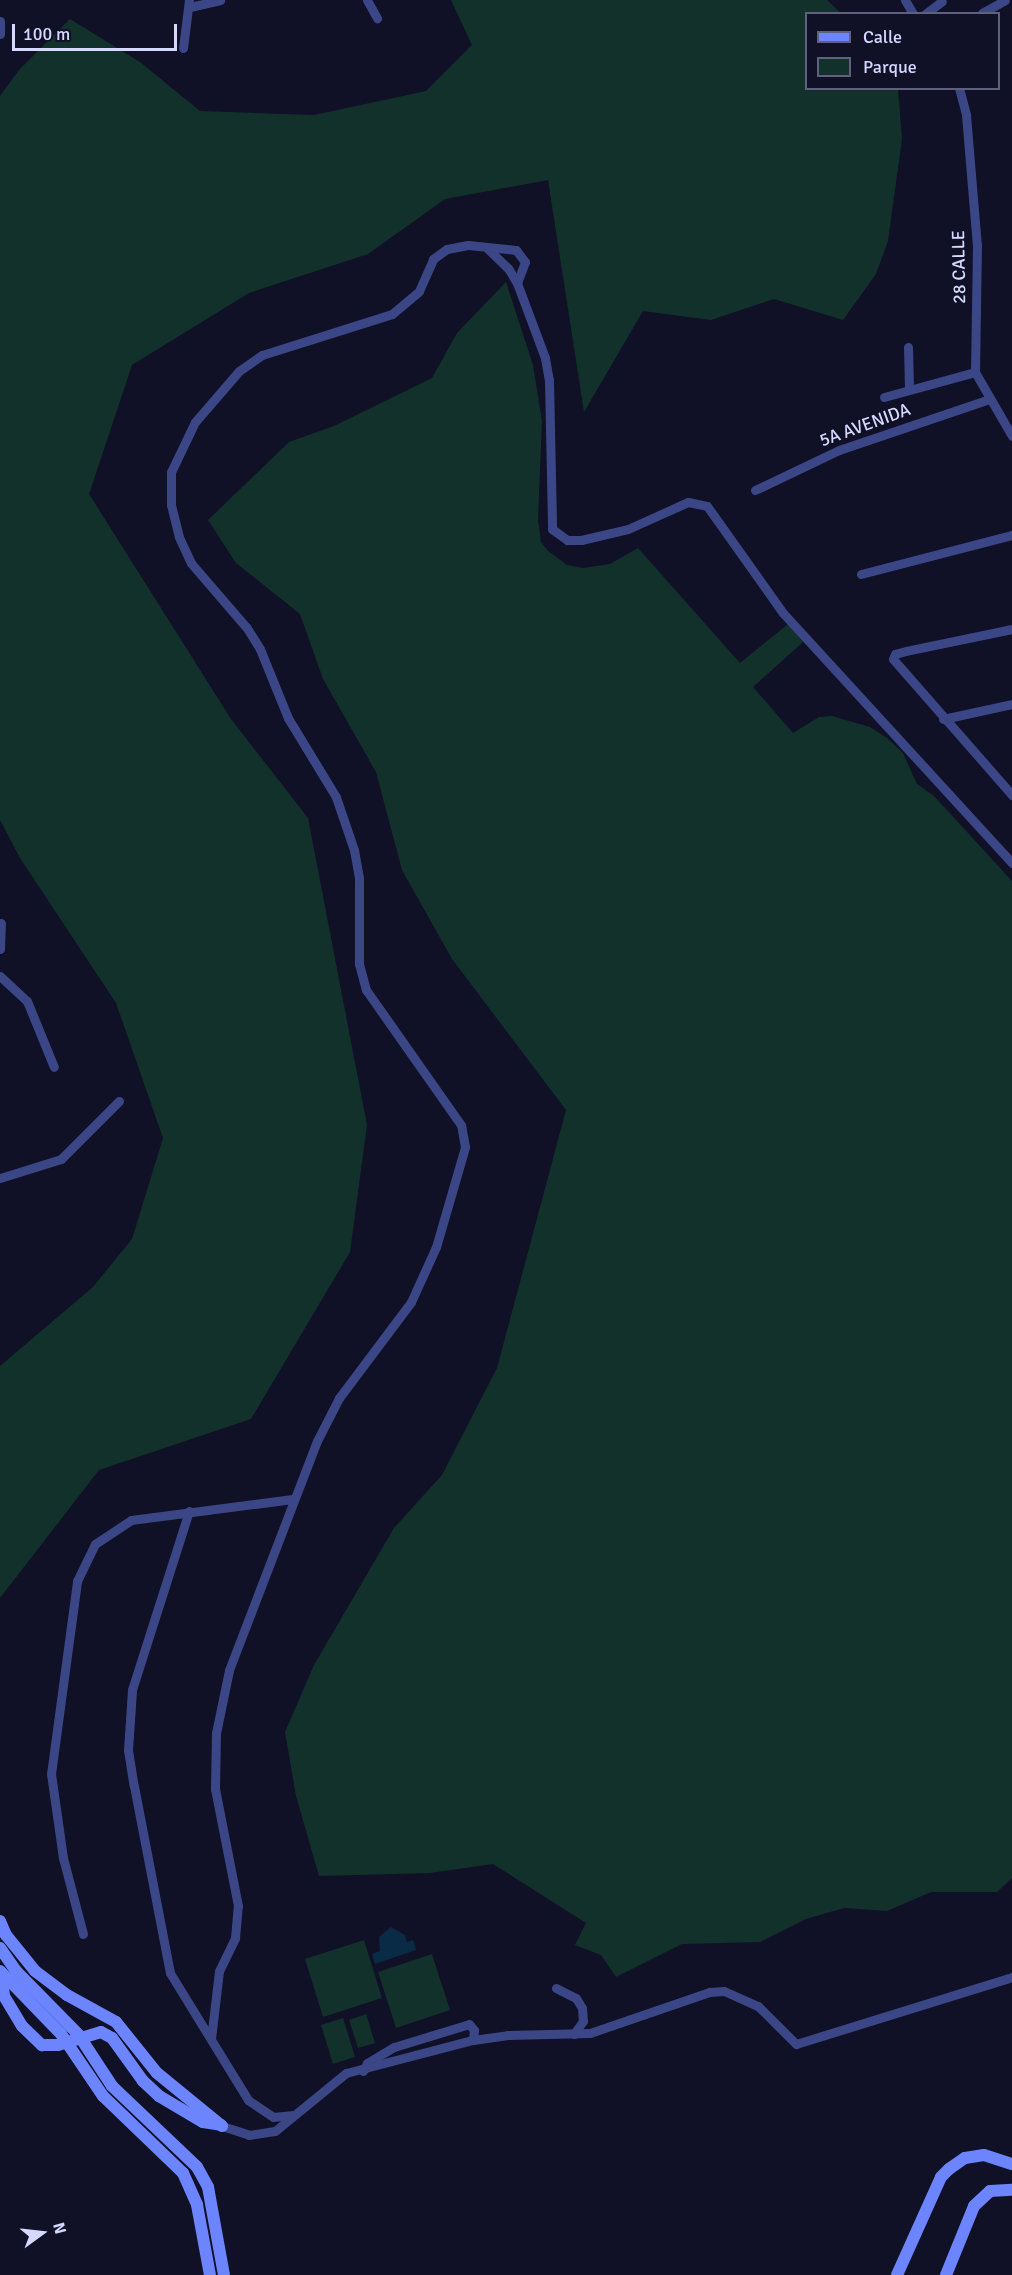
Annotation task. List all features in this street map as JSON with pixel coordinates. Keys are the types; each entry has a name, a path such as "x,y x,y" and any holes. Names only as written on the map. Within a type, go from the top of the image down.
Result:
{"main road":[{"path":"0,1921 6,1935 35,1971 67,1995 116,2022 157,2073 222,2126"},
{"path":"0,1948 16,1971 78,2034 112,2086 197,2167 208,2187 224,2275"},
{"path":"1,1973 4,1996 22,2026 42,2045 58,2045 101,2032 112,2038 143,2081 159,2096 202,2122 222,2126"},
{"path":"1,1973 61,2034 103,2096 183,2173 197,2205 210,2275"},
{"path":"897,2275 941,2177 949,2169 965,2158 984,2155 1012,2164"},
{"path":"946,2275 974,2206 990,2191 1012,2190"}],"street":[{"path":"183,48 189,4 220,0"},
{"path":"367,0 375,14"},
{"path":"985,12 1005,0"},
{"path":"928,12 942,1"},
{"path":"0,21 0,34"},
{"name":"28 CALLE","path":"960,90 966,115 977,245 975,372 1012,436"},
{"path":"211,2039 219,1971 235,1938 238,1906 215,1789 216,1733 229,1670 293,1499 339,1398 411,1302 436,1247 465,1147 461,1125 366,990 359,964 359,878 354,850 336,797 288,718 260,649 246,627 191,563 179,537 171,505 171,472 179,448 217,392 262,355 392,314 419,291 433,260 447,249 468,245 488,249 516,250 521,255 525,268 516,283"},
{"path":"488,249 508,268 516,283 549,380 552,529 567,540 581,540 628,529 688,502 708,506 783,613 1012,863"},
{"path":"908,346 909,389"},
{"path":"884,397 975,372"},
{"name":"5A AVENIDA","path":"755,490 840,450 990,399"},
{"path":"861,574 1012,535"},
{"path":"1012,629 895,654 895,666 1012,795"},
{"path":"943,719 1012,704"},
{"path":"1002,784 1012,781"},
{"path":"0,949 1,923"},
{"path":"0,976 27,1001 54,1066"},
{"path":"0,1178 61,1160 119,1101"},
{"path":"83,1934 63,1858 51,1774 77,1581 95,1544 131,1520 293,1499"},
{"path":"189,1511 132,1690 128,1750 170,1972 248,2100 273,2117 294,2114"},
{"path":"222,2126 249,2135 275,2131 346,2073 472,2040 508,2035 590,2033 724,1990 758,2006 788,2040 808,2043 1012,1977"},
{"path":"556,1988 576,1998 582,2008 583,2021 574,2034"},
{"path":"363,2070 373,2059 394,2047 469,2024 474,2030 472,2040"}],"green space":[{"path":"451,0 827,0 840,12 805,12 805,90 898,90 902,139 888,241 876,274 843,320 774,299 711,320 643,311 584,412 548,180 445,199 368,254 249,293 132,365 89,494 231,719 308,818 367,1125 350,1252 251,1419 99,1470 0,1598 0,1366 93,1287 132,1239 163,1138 116,1003 20,858 0,820 0,96 19,70 70,19 140,62 200,111 314,115 426,91 472,45"},
{"path":"506,282 533,365 542,421 538,520 541,542 548,551 567,565 583,568 610,564 638,548 740,663 788,624 803,642 753,687 793,733 819,717 832,716 870,727 887,738 903,753 917,784 934,796 1012,881 1012,1878 997,1892 931,1892 887,1911 844,1908 806,1919 760,1942 682,1944 616,1977 601,1955 575,1945 586,1923 493,1864 430,1873 319,1876 296,1796 285,1732 314,1665 394,1528 442,1475 497,1368 566,1110 452,959 402,870 376,772 323,679 300,614 236,563 208,520 289,442 334,426 432,378 457,333"},
{"path":"364,1940 382,1998 323,2017 305,1959"},
{"path":"432,1954 450,2010 396,2028 378,1972"},
{"path":"366,2014 375,2043 358,2048 349,2020"},
{"path":"343,2018 355,2057 333,2064 321,2025"}],"water":[{"path":"391,1927 405,1935 407,1942 413,1940 416,1950 375,1964 372,1954 380,1951 379,1937"}]}
